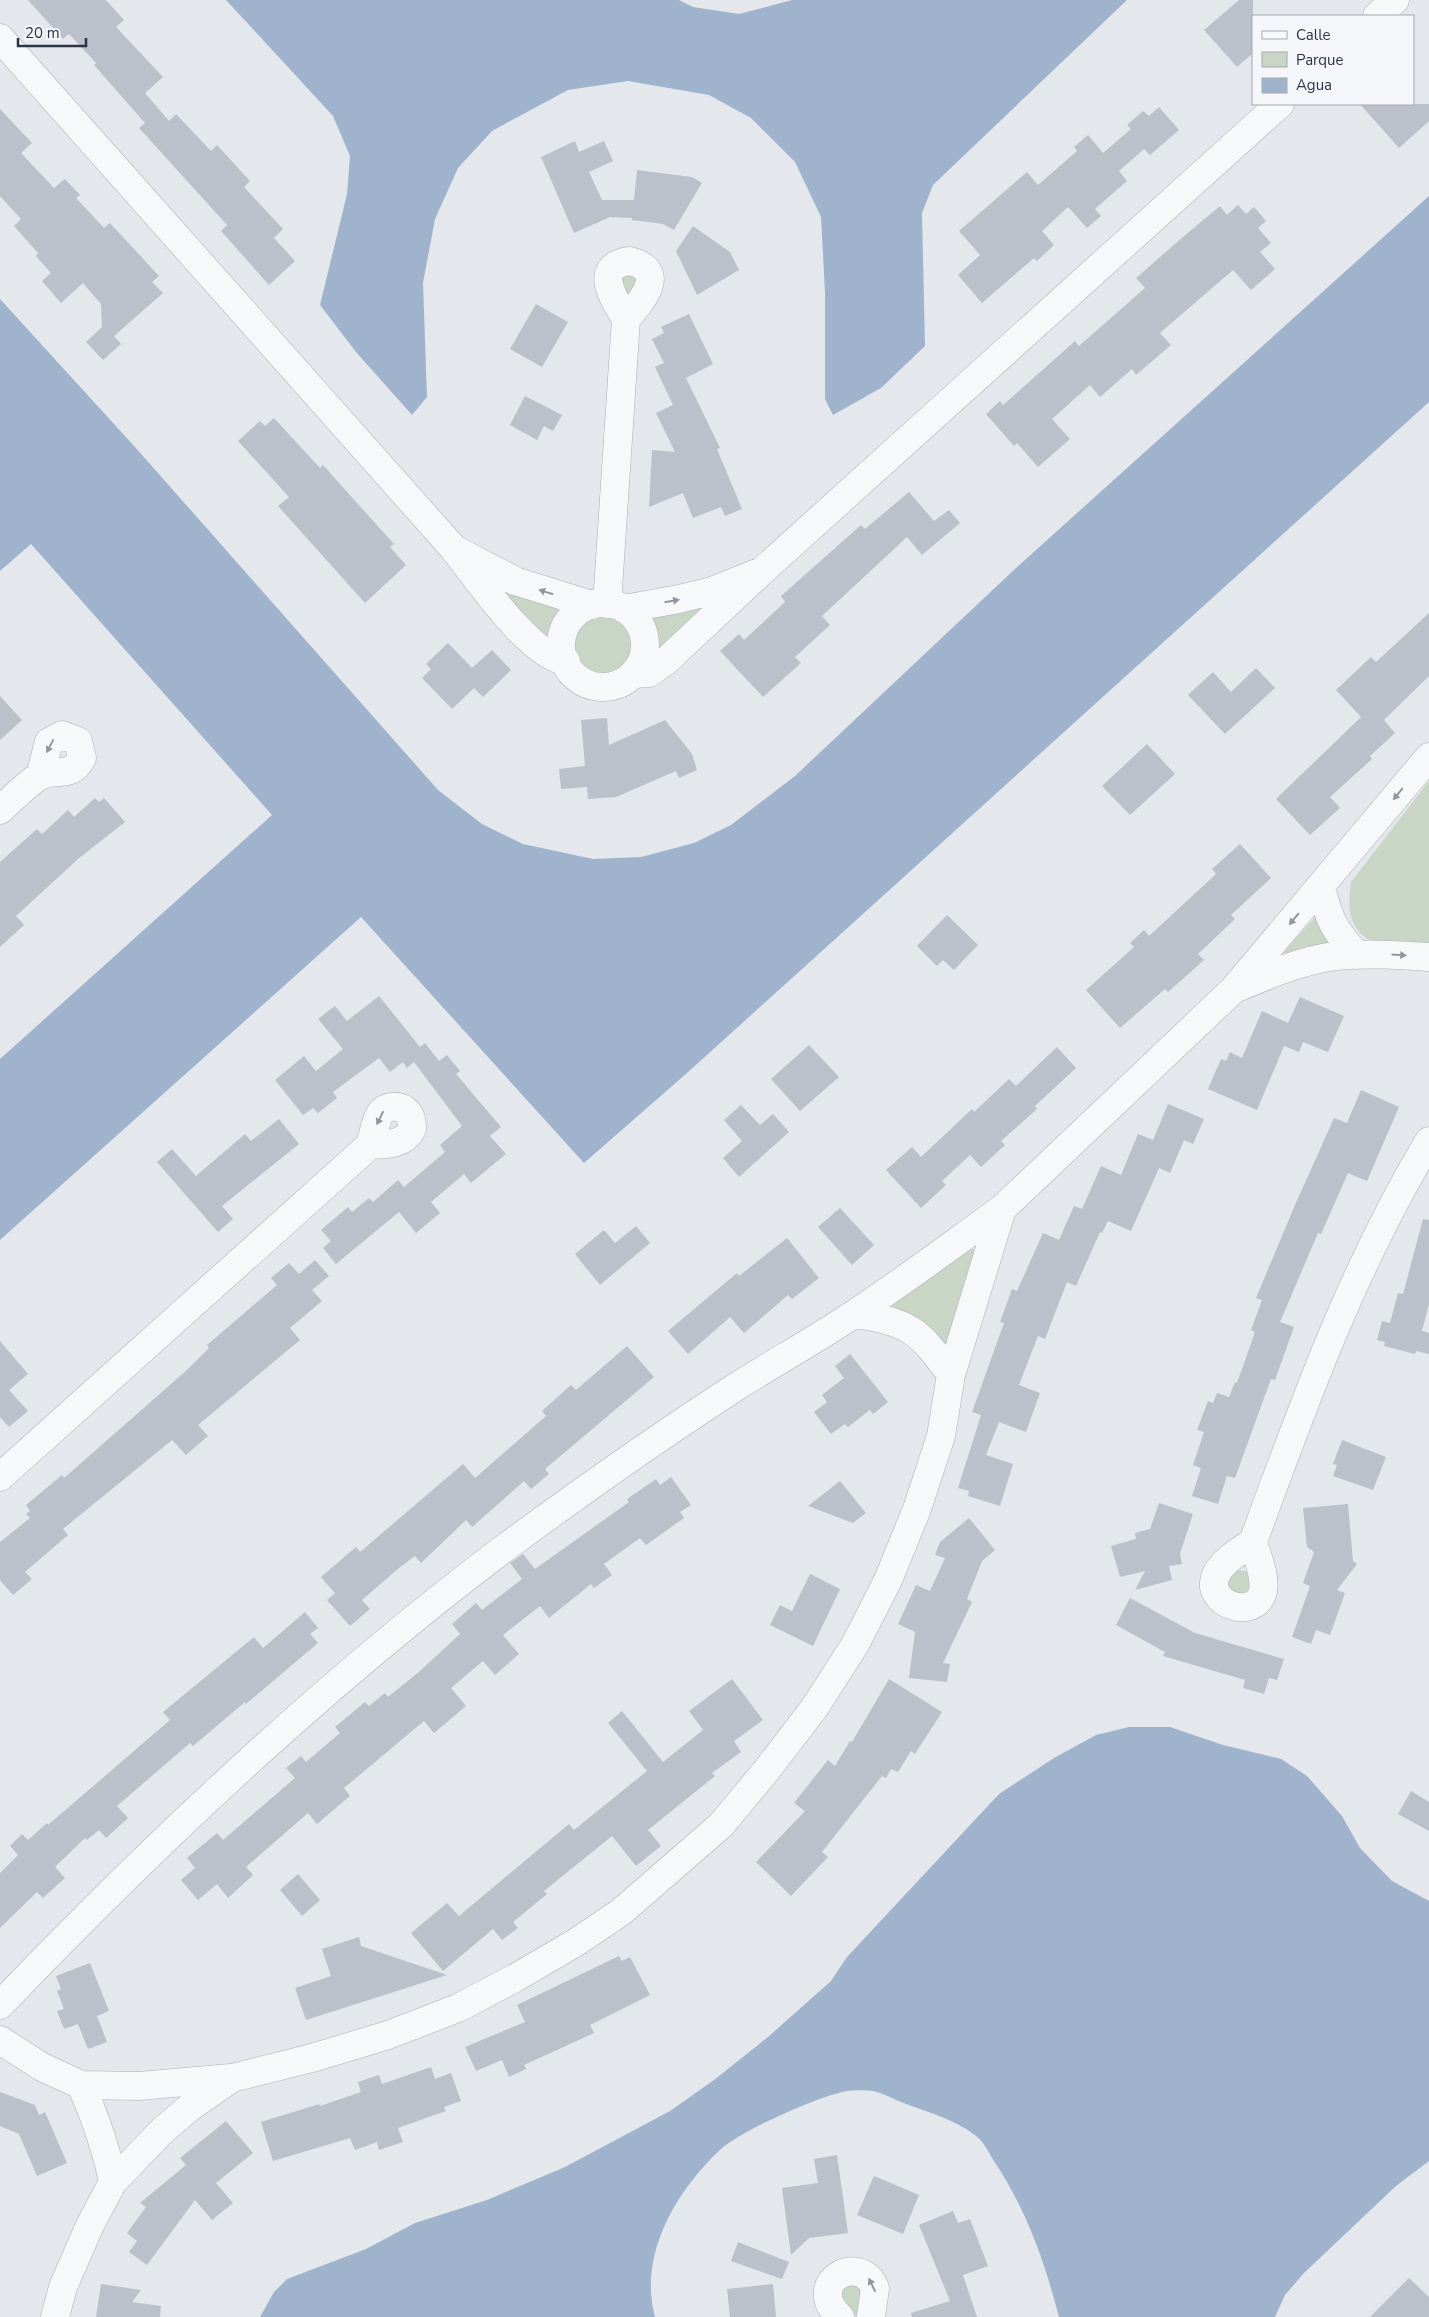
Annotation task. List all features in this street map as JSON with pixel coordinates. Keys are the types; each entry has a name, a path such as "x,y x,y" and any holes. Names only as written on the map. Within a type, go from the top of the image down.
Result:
{"street":[{"path":"0,38 454,549 517,627 543,652 557,661 566,662"},
{"path":"762,571 712,591 679,600 608,606 574,616 566,627 562,639 562,653 575,676 586,683 600,687 614,685 633,674 649,673 666,661 762,571 1279,105"},
{"path":"608,606 626,319"},
{"path":"454,549 515,581 608,606 639,623 645,643 644,657 633,674"},
{"path":"0,2005 163,1840 296,1719 414,1619 505,1548 617,1467 740,1384 854,1314 1002,1209 1234,990 1429,756"},
{"path":"0,810 40,776"},
{"path":"1321,887 1327,912 1336,932 1357,955"},
{"path":"1234,990 1275,972 1334,957 1392,954 1429,957"},
{"path":"1253,1542 1320,1361 1368,1253 1406,1180 1429,1141"},
{"path":"0,1477 370,1145"},
{"path":"0,2040 42,2066 81,2085 139,2086 232,2078 312,2058 388,2035 466,2004 549,1958 621,1912 721,1825 766,1771 815,1707 860,1635 888,1580 917,1509 941,1436 951,1375 1002,1209"},
{"path":"854,1314 890,1319 914,1332 931,1346 951,1375"},
{"path":"55,2317 62,2287 90,2225 113,2182 162,2132 189,2108 232,2078"},
{"path":"81,2085 106,2149 113,2182"},
{"path":"840,2317 828,2303 828,2289 838,2276 852,2271 868,2276 875,2288 871,2317"}],"green space":[{"path":"618,274 640,276 629,296 625,295"},
{"path":"499,589 567,612 556,623 552,650"},
{"path":"714,598 654,657 652,631 643,615"},
{"path":"598,615 610,615 627,624 634,635 636,647 634,659 627,670 610,679 598,679 586,674 577,665 572,653 572,641 577,629 586,620"},
{"path":"1429,781 1429,952 1367,939 1360,933 1352,920 1349,898 1351,882"},
{"path":"1315,917 1339,951 1274,963"},
{"path":"969,1246 980,1254 945,1345 892,1315 893,1301"},
{"path":"1238,1570 1250,1572 1258,1591 1231,1599 1226,1580"},
{"path":"845,2285 862,2285 858,2316 853,2316 839,2293"}],"water":[{"path":"226,0 679,0 693,7 739,14 792,0 1127,0 933,185 922,213 925,346 881,388 833,415 825,399 825,292 821,217 795,162 751,118 709,95 628,81 568,90 492,131 458,168 435,219 423,283 427,397 412,415 356,352 320,305 347,194 350,156 333,116"},
{"path":"1429,196 1429,402 687,1073 584,1163 361,917 0,1240 0,1059 272,815 31,544 0,571 0,299 135,447 438,790 482,824 523,844 593,859 641,857 694,843 731,825 795,776 1016,568"},
{"path":"1129,1727 1170,1727 1223,1745 1281,1759 1307,1776 1342,1816 1360,1848 1392,1881 1429,1901 1429,2161 1396,2186 1304,2273 1285,2295 1275,2317 1059,2317 1041,2256 1025,2217 1006,2180 981,2141 968,2130 940,2116 880,2093 860,2090 834,2094 762,2124 730,2142 704,2166 676,2205 656,2248 651,2294 655,2317 260,2317 274,2292 287,2279 366,2249 415,2223 487,2200 565,2167 670,2111 714,2080 768,2037 831,1981 847,1957 999,1794 1054,1758 1096,1735"}],"building":[{"path":"28,0 106,0 124,20 116,27 163,77 145,93 169,121 176,114 211,151 217,145 250,181 244,187 283,229 274,238 295,261 269,285 221,231 227,225 139,128 145,123 94,65 96,63 69,34 63,39"},
{"path":"1239,0 1253,0 1252,54 1237,67 1204,30"},
{"path":"1429,104 1429,121 1399,148 1361,105"},
{"path":"1159,107 1179,130 1150,155 1144,149 1119,171 1127,181 1095,209 1101,216 1087,228 1068,207 1042,231 1054,245 1037,261 1034,258 982,303 958,275 980,255 959,231 1027,172 1038,185 1077,151 1074,147 1088,135 1103,153 1131,129 1127,125 1143,111 1149,116"},
{"path":"0,109 32,143 21,153 54,188 65,179 80,195 76,198 104,228 110,223 159,276 152,282 163,293 114,336 121,344 103,360 86,342 102,327 101,304 83,283 61,303 42,281 51,273 36,256 38,253 14,226 21,219 0,196"},
{"path":"575,141 579,152 604,141 613,161 589,172 602,200 634,200 637,170 692,177 702,183 674,230 663,224 632,220 632,218 610,217 574,233 541,157"},
{"path":"1238,205 1246,214 1254,207 1266,221 1258,228 1271,243 1260,252 1275,269 1251,290 1233,270 1160,333 1171,345 1136,375 1132,369 1100,397 1090,385 1052,419 1070,439 1038,467 1017,443 1014,446 986,414 1000,401 1003,405 1075,341 1079,346 1145,288 1136,278 1220,206 1227,215"},
{"path":"693,226 730,252 739,270 697,295 676,251"},
{"path":"536,304 568,322 542,367 510,349"},
{"path":"689,314 713,364 686,378 720,448 717,449 742,509 725,516 721,507 693,518 683,493 649,507 652,450 675,452 656,413 673,405 655,367 664,363 652,339 664,333 661,327"},
{"path":"525,396 562,415 553,431 544,426 537,440 510,425"},
{"path":"274,418 320,468 323,465 394,544 390,547 406,565 365,603 278,506 289,497 238,441 260,421 265,426"},
{"path":"909,492 934,521 949,510 960,523 922,555 907,537 822,616 830,625 795,657 801,663 763,697 720,651 739,634 744,640 785,602 781,596 861,525 865,529"},
{"path":"1429,613 1429,676 1384,720 1395,733 1370,756 1372,759 1330,797 1340,808 1310,835 1276,799 1361,717 1336,690 1371,657 1376,662"},
{"path":"448,643 472,668 492,650 511,670 483,697 474,688 452,709 422,678 431,669 426,664"},
{"path":"1256,668 1275,688 1225,734 1188,695 1213,672 1231,692"},
{"path":"0,696 22,720 0,740"},
{"path":"607,718 609,745 665,720 692,754 697,770 679,778 676,771 616,797 588,799 587,787 561,789 559,769 585,766 581,720"},
{"path":"1147,744 1175,774 1130,815 1102,786"},
{"path":"95,798 99,802 104,798 125,822 78,859 16,916 24,925 0,947 0,862 37,829 42,834 68,810 74,817"},
{"path":"1240,844 1271,878 1231,915 1235,919 1198,954 1204,960 1168,992 1165,989 1120,1028 1086,990 1134,947 1130,943 1144,930 1149,936 1216,874 1212,869"},
{"path":"947,915 978,945 954,970 943,960 937,966 917,946"},
{"path":"379,996 420,1047 425,1043 439,1061 447,1055 460,1071 456,1074 501,1127 490,1136 506,1154 471,1183 464,1174 431,1202 440,1213 416,1233 399,1212 336,1264 323,1248 331,1241 321,1230 348,1207 352,1212 369,1198 373,1202 398,1180 404,1187 445,1152 440,1145 462,1126 414,1062 407,1068 403,1062 390,1072 379,1058 333,1092 337,1098 318,1113 313,1108 303,1115 275,1080 304,1056 316,1071 343,1049 318,1019 335,1006 347,1021"},
{"path":"1300,997 1344,1016 1328,1052 1303,1042 1299,1052 1284,1046 1257,1110 1208,1089 1221,1059 1226,1061 1230,1052 1242,1058 1262,1011 1288,1023"},
{"path":"809,1045 839,1077 800,1111 771,1079"},
{"path":"1057,1047 1076,1068 1035,1106 1037,1109 1001,1141 1005,1145 981,1167 970,1155 942,1181 946,1185 921,1208 886,1170 912,1147 921,1157 972,1109 974,1112 1009,1079 1016,1086"},
{"path":"1361,1090 1399,1107 1367,1181 1348,1173 1321,1234 1318,1233 1280,1322 1294,1327 1275,1380 1271,1379 1235,1478 1227,1476 1218,1504 1192,1496 1201,1468 1193,1465 1204,1432 1197,1430 1208,1401 1213,1403 1217,1393 1229,1397 1235,1382 1237,1383 1255,1332 1251,1330 1262,1300 1256,1298 1295,1205 1334,1118 1347,1123"},
{"path":"1168,1104 1204,1119 1193,1144 1184,1140 1170,1173 1159,1168 1131,1231 1108,1221 1102,1233 1100,1232 1076,1286 1067,1282 1045,1339 1038,1336 1019,1385 1040,1393 1026,1432 999,1422 986,1455 1013,1464 1000,1506 968,1496 969,1491 958,1488 981,1415 972,1412 1004,1323 1000,1322 1012,1289 1017,1291 1043,1233 1059,1240 1074,1206 1082,1209 1101,1166 1121,1175 1138,1134 1153,1140"},
{"path":"741,1105 760,1125 773,1114 789,1132 739,1177 723,1158 742,1141 724,1120"},
{"path":"279,1119 299,1144 222,1206 233,1219 218,1232 157,1162 172,1149 196,1176 245,1134 251,1141"},
{"path":"840,1208 874,1245 852,1265 818,1227"},
{"path":"1423,1219 1429,1220 1429,1304 1422,1331 1429,1333 1429,1354 1416,1351 1415,1354 1384,1346 1385,1342 1377,1340 1382,1321 1390,1323 1398,1293 1403,1294"},
{"path":"636,1226 650,1243 600,1285 575,1254 604,1230 615,1243"},
{"path":"787,1238 819,1278 792,1299 788,1295 744,1333 730,1317 688,1354 668,1331 737,1273 739,1276"},
{"path":"315,1260 329,1276 312,1290 322,1301 290,1328 300,1340 198,1425 208,1436 186,1455 172,1440 63,1529 68,1535 25,1572 32,1579 13,1595 0,1580 0,1542 30,1518 26,1514 30,1511 26,1505 62,1475 64,1478 187,1370 209,1348 207,1345 277,1285 271,1278 289,1263 299,1274"},
{"path":"0,1341 28,1374 9,1390 28,1411 9,1427 0,1417"},
{"path":"627,1346 654,1377 545,1469 549,1474 531,1489 524,1481 472,1527 466,1520 421,1563 415,1556 399,1568 362,1600 370,1609 350,1626 327,1600 335,1593 321,1577 356,1547 360,1552 463,1464 475,1478 546,1416 542,1411 571,1385 576,1390"},
{"path":"850,1354 888,1402 873,1414 870,1410 848,1427 845,1424 831,1434 814,1412 827,1402 822,1395 844,1378 835,1366"},
{"path":"1342,1440 1386,1457 1373,1490 1333,1476 1337,1465 1333,1464"},
{"path":"671,1477 691,1505 680,1512 684,1518 646,1545 640,1538 604,1564 612,1575 594,1588 591,1584 549,1618 540,1606 503,1635 519,1654 495,1675 483,1661 451,1688 466,1706 434,1733 424,1721 344,1788 350,1796 317,1824 308,1813 246,1867 253,1875 228,1898 217,1884 198,1900 181,1880 195,1868 187,1858 217,1833 223,1840 295,1778 286,1768 301,1756 306,1762 340,1733 335,1727 365,1702 369,1706 385,1693 388,1697 420,1671 460,1634 452,1624 476,1603 482,1610 522,1579 510,1563 523,1554 535,1569 629,1502 627,1499 656,1479 660,1485"},
{"path":"840,1481 866,1513 853,1523 808,1506"},
{"path":"1159,1503 1193,1514 1180,1554 1182,1564 1169,1566 1172,1580 1135,1590 1145,1571 1120,1577 1111,1546 1136,1539 1135,1533 1150,1529"},
{"path":"1348,1504 1353,1561 1357,1564 1337,1590 1345,1593 1330,1635 1316,1630 1311,1644 1292,1637 1310,1586 1303,1583 1314,1552 1307,1547 1303,1508"},
{"path":"969,1518 995,1550 982,1561 967,1599 972,1602 943,1663 950,1664 947,1682 909,1678 915,1632 898,1624 916,1585 930,1591 945,1558 935,1555 940,1542"},
{"path":"810,1574 840,1589 813,1646 770,1625 780,1605 792,1611"},
{"path":"1130,1598 1195,1633 1284,1659 1277,1680 1269,1678 1264,1694 1243,1688 1245,1680 1163,1656 1165,1652 1116,1625"},
{"path":"305,1612 318,1628 310,1634 318,1643 193,1746 190,1743 117,1806 128,1818 106,1838 99,1830 87,1840 85,1838 55,1867 65,1878 43,1898 37,1892 0,1928 0,1873 18,1855 10,1846 22,1834 28,1840 47,1823 48,1825 170,1720 163,1712 254,1637 263,1648"},
{"path":"732,1679 763,1720 734,1741 741,1752 712,1773 715,1776 648,1830 661,1846 636,1866 612,1836 544,1891 547,1894 513,1922 518,1928 502,1940 493,1929 443,1971 411,1933 447,1903 459,1916 569,1824 574,1830 647,1771 608,1723 622,1711 663,1762 703,1730 689,1711"},
{"path":"889,1679 942,1712 915,1754 911,1751 898,1772 891,1769 886,1778 882,1776 822,1852 828,1857 791,1896 756,1862 805,1811 794,1803 828,1760 835,1766 850,1741 852,1742"},
{"path":"1411,1791 1429,1802 1429,1831 1398,1814"},
{"path":"298,1874 320,1900 302,1916 280,1890"},
{"path":"359,1937 361,1946 447,1975 306,2020 295,1988 331,1976 322,1949"},
{"path":"619,1956 622,1961 630,1957 650,1995 590,2025 594,2033 524,2065 526,2069 509,2077 502,2060 476,2071 465,2047 525,2022 517,2005"},
{"path":"90,1963 109,2011 97,2016 107,2042 88,2049 78,2024 64,2029 57,2011 64,2009 57,1991 61,1989 56,1976"},
{"path":"431,2067 435,2079 451,2073 461,2101 444,2107 446,2111 398,2128 403,2142 379,2150 377,2142 355,2150 350,2138 273,2161 261,2122 319,2104 320,2106 361,2092 358,2082 379,2075 382,2084"},
{"path":"0,2092 35,2105 39,2115 45,2112 67,2163 37,2176 19,2134 0,2126"},
{"path":"226,2121 253,2153 216,2183 233,2203 212,2220 195,2200 147,2265 129,2252 137,2241 127,2233 146,2207 140,2203 186,2165 180,2158"},
{"path":"837,2155 848,2233 809,2238 791,2255 782,2188 818,2183 814,2159"},
{"path":"874,2176 919,2195 903,2234 857,2215"},
{"path":"953,2211 958,2223 970,2219 988,2266 963,2275 977,2317 912,2317 911,2313 950,2301 919,2225"},
{"path":"738,2242 789,2262 782,2279 731,2261"},
{"path":"1409,2278 1429,2297 1429,2317 1370,2317"},
{"path":"101,2284 141,2290 132,2302 161,2306 160,2317 96,2317"},
{"path":"773,2284 776,2317 730,2317 727,2289"}]}
